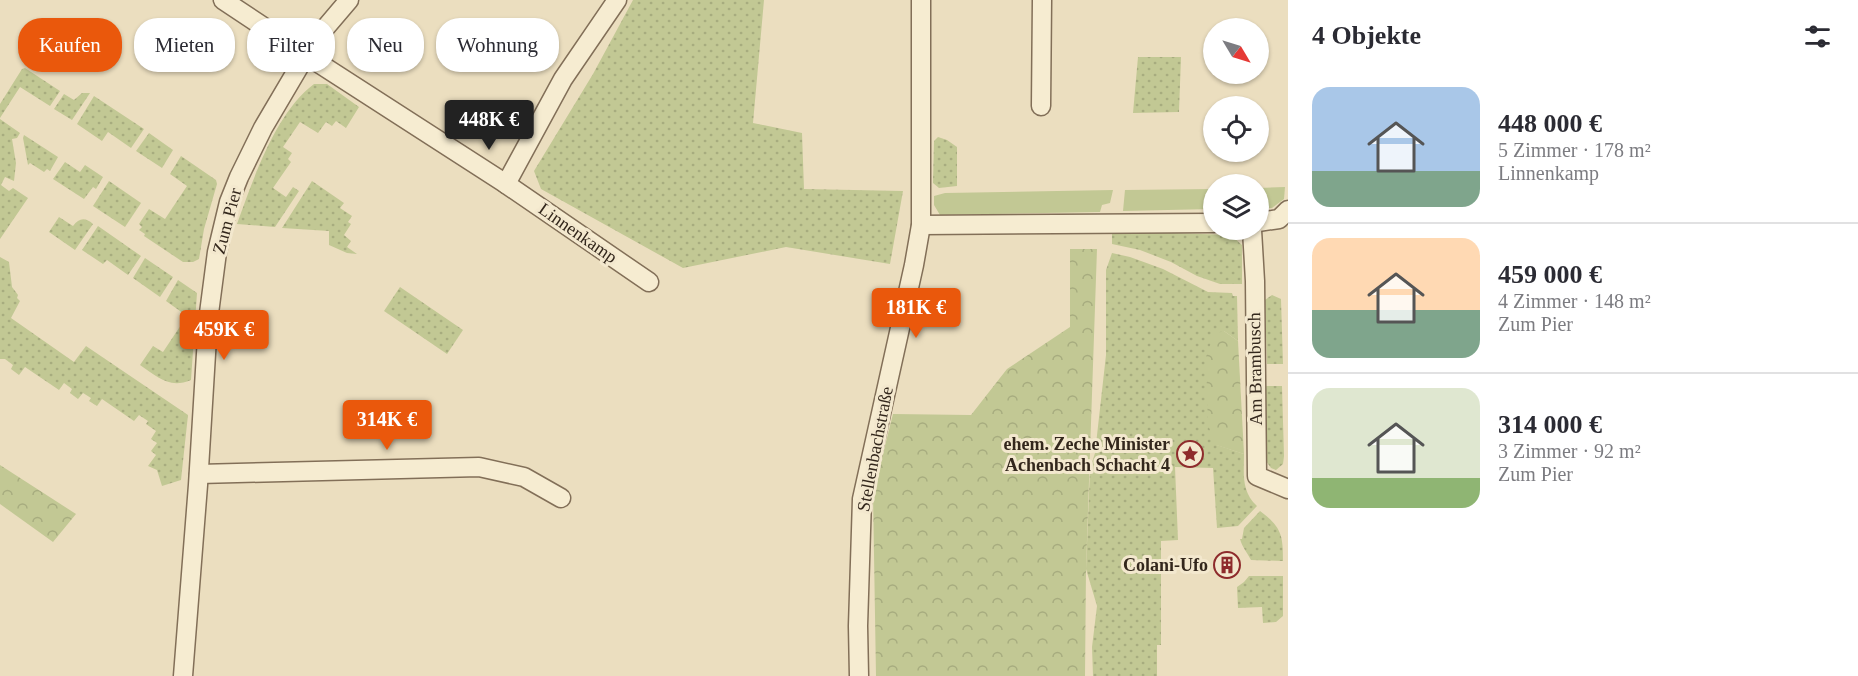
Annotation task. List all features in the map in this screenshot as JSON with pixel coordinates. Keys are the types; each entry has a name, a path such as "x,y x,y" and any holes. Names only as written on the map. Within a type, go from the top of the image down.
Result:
{"street":[{"name":"Linnenkamp","path":"224,0 251,18"},
{"name":"Zum Pier","path":"334,18 349,0"},
{"path":"506,184 563,79 616,0"},
{"name":"Stellenbachstraße","path":"859,676 858,626 862,499 921,225 921,0"},
{"path":"1041,106 1042,0"},
{"name":"Zum Pier","path":"183,676 208,321 217,252 226,212 238,177 262,128 296,72"},
{"name":"Linnenkamp","path":"332,72 506,184 649,282"},
{"path":"1269,220 1279,219 1288,210"},
{"path":"921,225 1203,223"},
{"name":"Am Brambusch","path":"1253,240 1257,476 1288,489"},
{"path":"199,474 479,467 524,477 561,498"}],"green space":[{"path":"633,0 764,0 753,123 802,133 804,189 903,191 890,264 786,247 683,268 541,189 534,171 593,74"},
{"path":"1138,57 1181,57 1179,112 1133,113"},
{"path":"20,72 31,72 60,91 50,106 20,87 0,118 0,104"},
{"path":"314,84 327,84 359,107 346,128 336,121 332,126 326,122 318,133 300,122 283,147 292,153 288,159 291,162 273,188 286,197 293,187 299,191 275,227 237,224 258,168 277,129 300,97"},
{"path":"82,93 90,93 72,120 54,109 64,94 74,100"},
{"path":"94,96 144,129 131,148 108,132 102,141 77,124"},
{"path":"0,119 20,133 17,138 12,139 16,163 14,181 5,177 1,185 9,191 13,188 28,198 0,239"},
{"path":"149,133 173,150 162,168 136,151"},
{"path":"24,135 58,157 50,171 47,169 44,172 30,163 28,165"},
{"path":"938,137 957,147 957,186 939,188 933,183 934,141"},
{"path":"181,156 216,180 217,184 204,229 199,259 193,262 183,262 144,236 145,234 139,230 142,227 139,224 149,209 165,219 187,186 170,174"},
{"path":"65,162 80,172 85,165 103,177 96,189 93,187 84,199 53,179"},
{"path":"109,181 141,203 125,227 93,206"},
{"path":"312,181 344,203 340,208 352,216 348,222 351,224 344,235 351,241 347,247 357,254 347,253 329,245 329,231 282,228"},
{"path":"1285,187 1284,199 1272,208 1269,208 1269,188"},
{"path":"1203,189 1203,209 1123,211 1125,190"},
{"path":"1113,190 1110,203 1102,205 1100,212 940,215 934,205 934,196 945,193"},
{"path":"59,217 73,226 82,219 93,224 75,250 49,232"},
{"path":"98,226 141,256 128,275 107,260 103,264 82,250"},
{"path":"1112,231 1203,234 1203,240 1236,240 1242,245 1242,284 1220,284 1140,250 1112,244"},
{"path":"1070,249 1097,249 1086,569 1085,676 876,676 873,493 893,414 971,415 1007,369 1070,327"},
{"path":"1112,253 1163,269 1208,292 1232,293 1233,296 1237,296 1238,341 1224,331 1217,445 1244,454 1246,488 1257,506 1238,526 1217,528 1213,468 1175,467 1178,540 1161,541 1161,645 1157,645 1157,676 1093,676 1092,647 1097,606 1086,569 1090,469 1095,453 1106,355 1106,270"},
{"path":"0,257 9,262 12,287 20,301 11,318 74,362 86,346 188,415 181,480 162,486 157,470 148,466 156,455 151,451 157,443 151,439 156,431 146,424 148,421 139,415 134,421 102,399 97,406 83,393 78,399 70,393 72,389 64,383 59,390 25,367 19,375 11,369 13,365 5,359 0,359"},
{"path":"145,258 173,277 160,297 133,278"},
{"path":"178,280 197,293 191,380 176,383 158,377 140,365 153,346 163,352 187,316 166,301"},
{"path":"400,287 463,330 447,354 384,311"},
{"path":"1272,295 1281,299 1283,364 1267,364 1265,300"},
{"path":"1224,331 1238,341 1244,454 1216,445 1208,425 1206,357 1214,334"},
{"path":"1266,386 1282,386 1284,456 1283,464 1276,470 1271,468 1266,461"},
{"path":"0,465 76,514 53,542 0,504"},
{"path":"1260,511 1273,522 1280,533 1283,561 1251,560 1242,545 1240,539 1242,539 1244,528"},
{"path":"1249,576 1283,576 1283,616 1276,622 1263,623 1262,607 1238,608 1237,587"}],"place":[{"name":"ehem. Zeche Minister Achenbach Schacht 4","path":"1190,454"},
{"name":"Colani-Ufo","path":"1227,565"}]}
